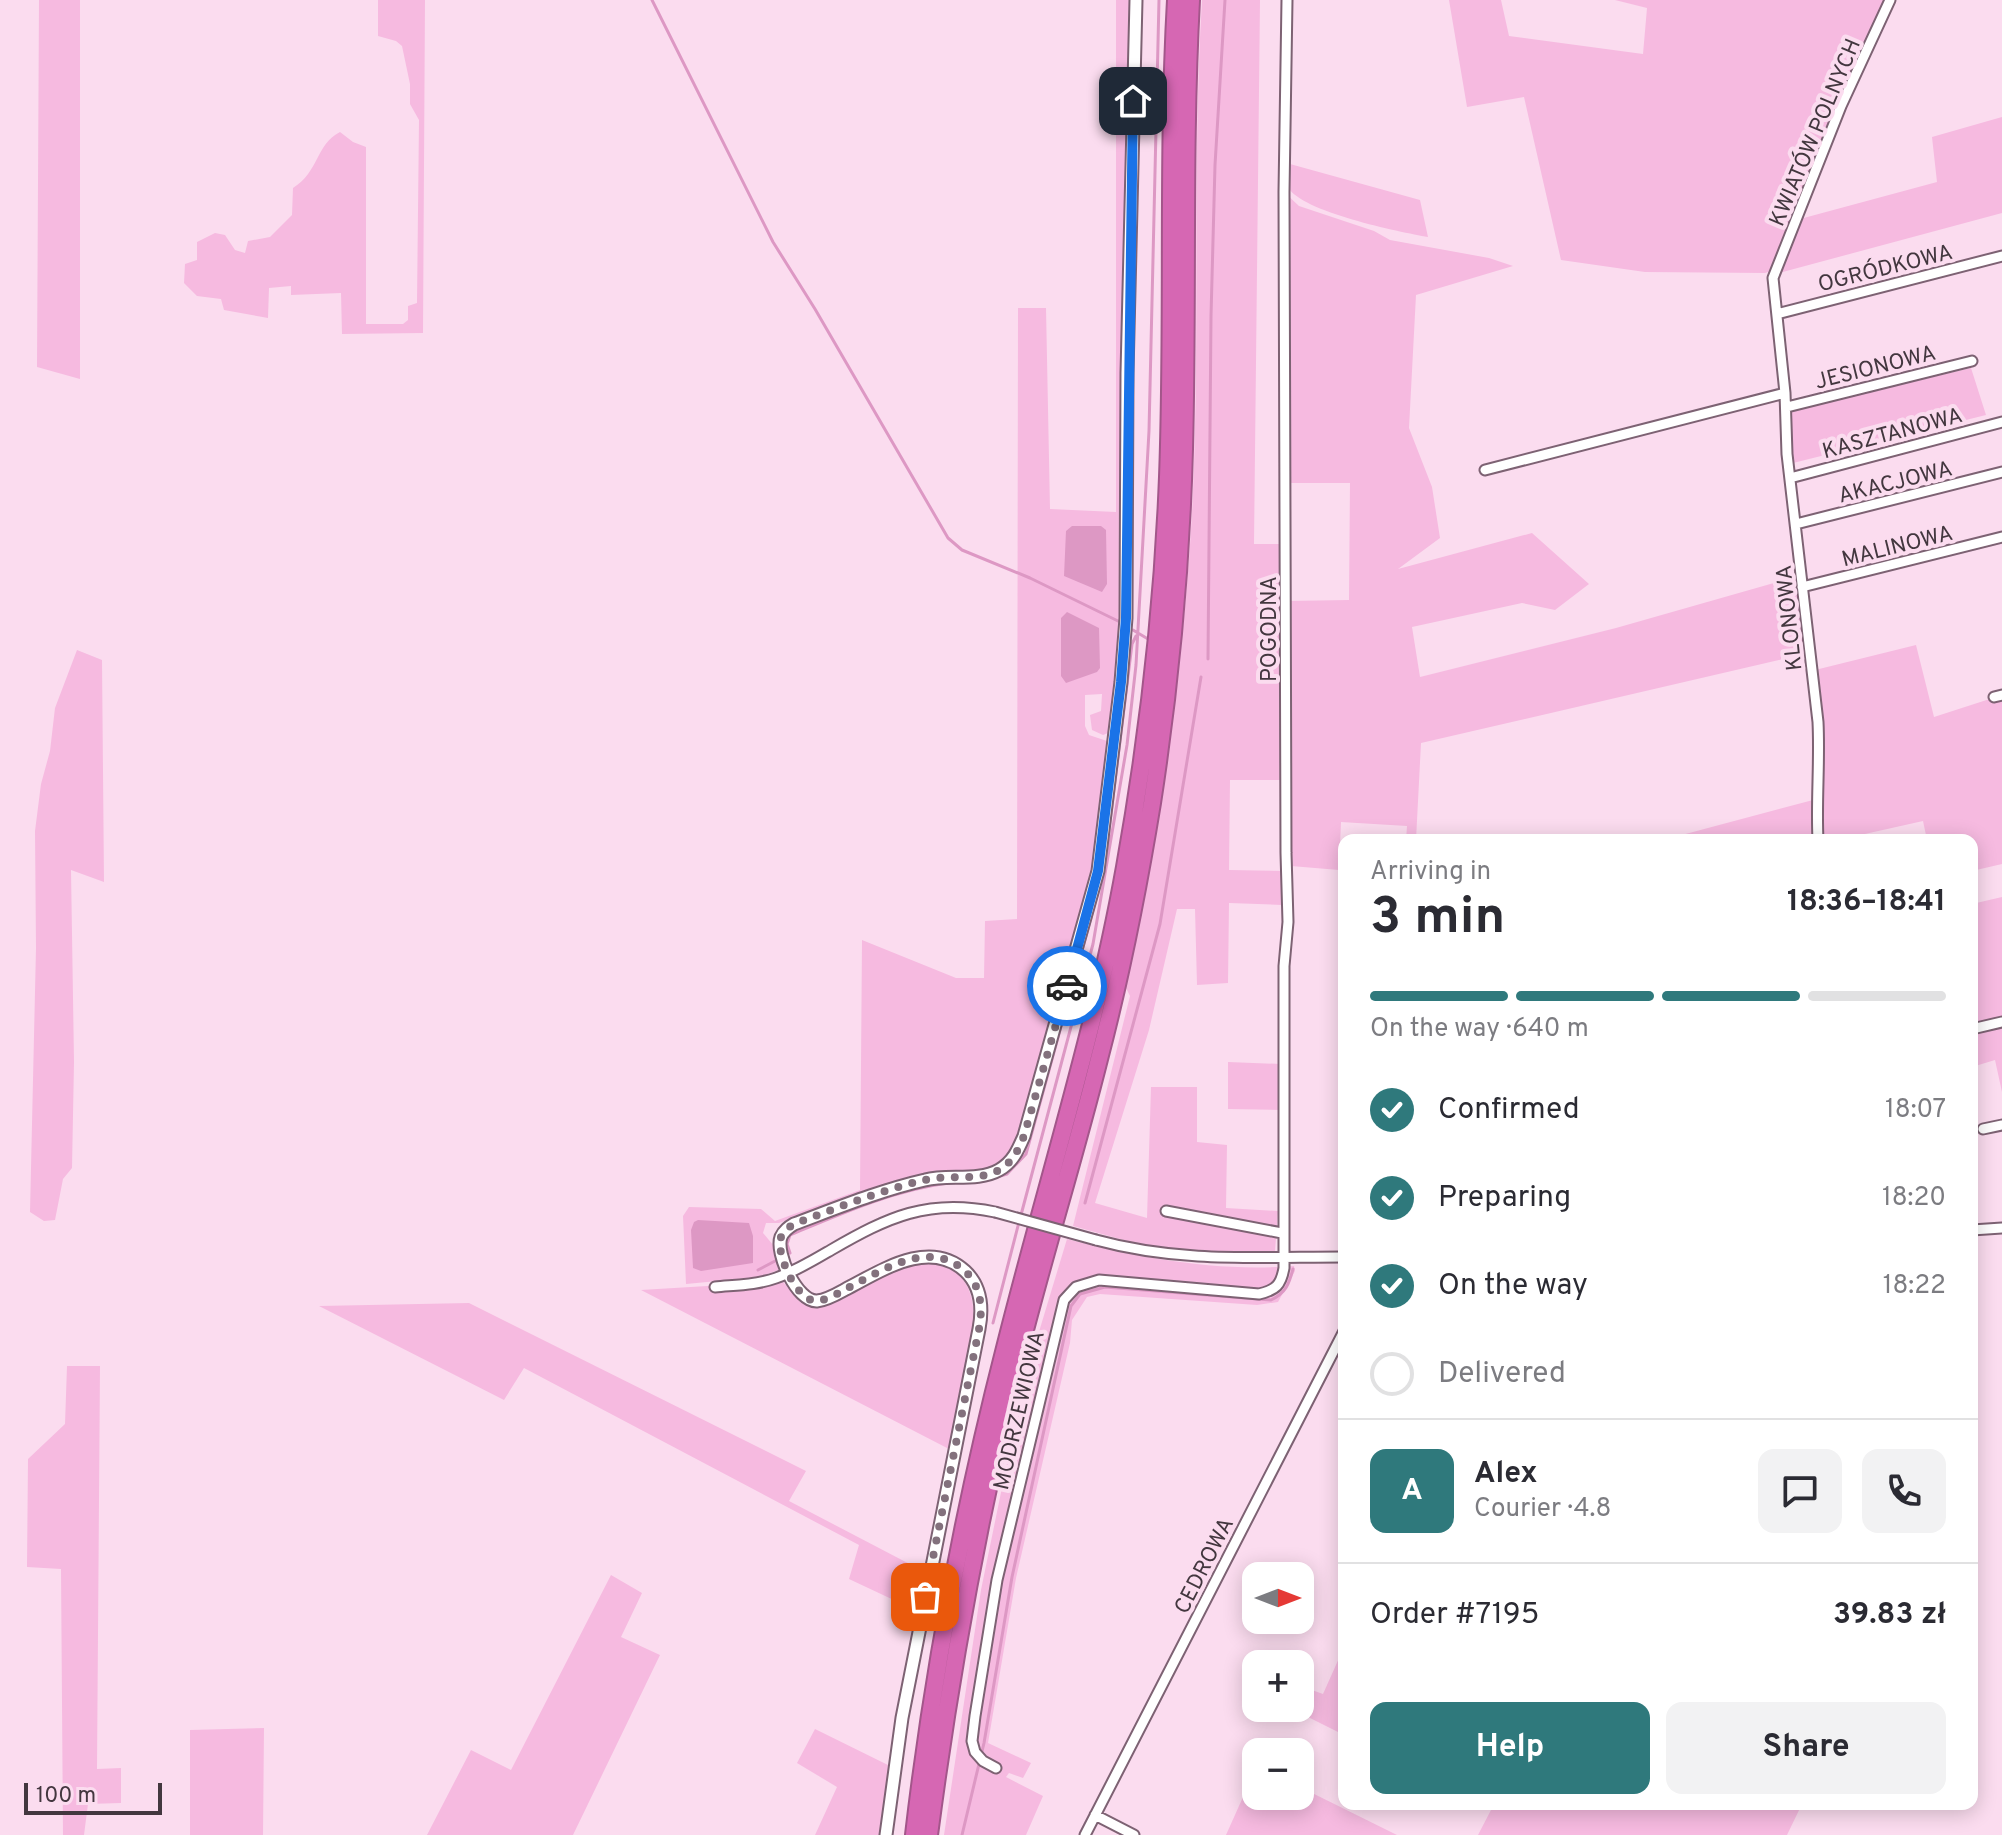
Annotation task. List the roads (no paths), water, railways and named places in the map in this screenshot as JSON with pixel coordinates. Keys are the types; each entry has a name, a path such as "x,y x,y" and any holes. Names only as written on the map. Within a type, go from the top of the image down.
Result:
{"highway":[{"path":"914,1835 940,1658 973,1484 1003,1352 1101,987 1146,739 1162,577 1168,473 1170,144 1176,0"},
{"path":"929,1835 952,1675 988,1486 1033,1299 1109,1020 1140,870 1159,752 1181,526 1191,0"}],"street":[{"path":"886,1835 902,1718 979,1329 979,1295 963,1270 934,1256 900,1262 830,1297 810,1300 801,1294 789,1273 780,1240 794,1224 910,1183 937,1177 991,1174 1014,1157 1028,1121 1095,886 1121,682 1126,618 1127,373 1136,0"},
{"name":"POGODNA","path":"1283,1257 1284,966 1288,922 1284,192 1287,0"},
{"name":"KWIATÓW POLNYCH","path":"1773,278 1841,106 1890,0"},
{"name":"OGRÓDKOWA","path":"1777,314 2002,256"},
{"name":"KLONOWA","path":"1773,278 1787,407 1790,478 1820,755 1816,801 1818,834"},
{"name":"JESIONOWA","path":"1787,407 1972,361"},
{"path":"1485,470 1785,393"},
{"name":"KASZTANOWA","path":"1790,478 2002,422"},
{"name":"AKACJOWA","path":"1796,524 2002,472"},
{"name":"MALINOWA","path":"1802,587 2002,537"},
{"path":"1978,1028 2002,1022"},
{"path":"1983,1129 2002,1125"},
{"path":"715,1287 757,1283 789,1273 875,1225 906,1213 955,1206 995,1212 1145,1252 1188,1257 1338,1257"},
{"path":"1166,1211 1282,1233"},
{"path":"1978,1230 2002,1228"},
{"name":"MODRZEWIOWA","path":"996,1768 980,1758 972,1741 997,1580 1064,1300 1076,1287 1099,1280 1259,1294 1276,1288 1281,1282 1283,1257"},
{"name":"CEDROWA","path":"1085,1835 1338,1343"},
{"path":"1095,1815 1134,1835"}],"waterway":[{"path":"652,0 773,242 948,538 962,550 1030,578 1118,621"},
{"path":"1021,1215 1093,944 1127,745 1136,665 1149,431 1159,0"},
{"path":"1208,659 1211,316 1215,165 1225,0"},
{"path":"1133,630 1148,639"},
{"path":"983,1181 1007,1174 1026,1154 1104,870 1132,644 1136,636"},
{"path":"1085,1203 1160,924 1201,677"},
{"path":"790,1253 787,1244 790,1235 887,1197 948,1183"},
{"path":"993,1323 1019,1222"},
{"path":"758,1270 775,1261"},
{"path":"962,1835 984,1743 1012,1577 1071,1306 1080,1294 1105,1287 1271,1300 1286,1288 1293,1269"}]}
